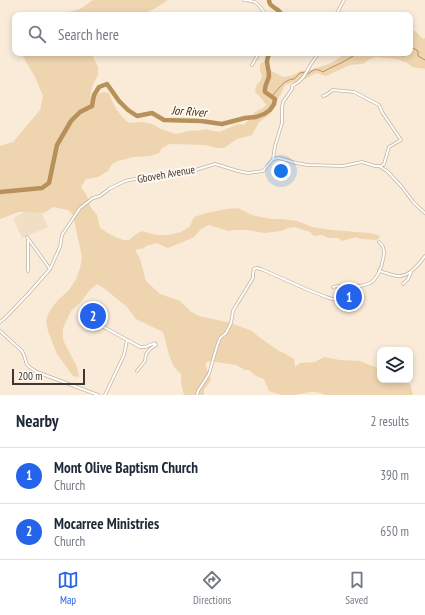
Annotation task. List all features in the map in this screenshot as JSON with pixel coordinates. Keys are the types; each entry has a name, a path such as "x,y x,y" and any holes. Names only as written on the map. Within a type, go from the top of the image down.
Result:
{"street":[{"path":"244,0 257,3 264,12"},
{"path":"338,12 344,0"},
{"path":"252,64 257,56"},
{"path":"317,56 304,76 292,86 292,89 283,102 282,123 275,146 273,159 279,158 308,165 343,166 362,162 380,166 387,171 414,203 425,213"},
{"path":"323,96 333,90 344,90 354,92 379,105 401,140 389,147 384,164 380,166"},
{"name":"Gboveh Avenue","path":"0,322 50,269 60,247 62,235 80,208 93,198 100,196 109,189 125,181 154,175 189,172 215,164 238,172 248,173 264,171 273,159"},
{"path":"28,271 28,238 50,269"},
{"path":"333,287 363,285 375,278 379,271 384,253 383,244 379,242"},
{"path":"379,271 397,276 403,276 411,271 425,256"},
{"path":"197,395 209,374 220,338 226,332 231,323 233,311 240,297 254,278 254,269 259,268 264,270 339,301 349,307"},
{"path":"403,284 408,279 411,271"},
{"path":"91,320 140,347 145,347 154,343 156,345 146,354 145,361 137,371"},
{"path":"0,331 22,350 25,362 30,368 98,395"},
{"path":"105,395 124,355 127,340"}],"shaded area":[{"path":"93,0 168,0 147,12 68,12 80,9"},
{"path":"413,30 423,39 425,38 425,69 412,67 397,59 376,57 363,64 350,65 326,76 316,73 305,79 285,85 270,114 259,122 252,135 237,139 224,148 216,148 206,145 170,144 162,148 159,153 151,156 134,157 118,161 112,164 108,171 98,177 86,179 81,187 87,196 91,208 97,215 100,228 123,240 129,240 142,231 156,235 169,235 181,232 190,226 194,217 206,213 238,208 252,215 271,219 297,221 312,227 370,233 380,236 377,240 361,239 356,237 342,241 338,238 328,238 322,235 314,236 310,232 295,227 281,231 264,233 247,230 228,231 209,225 201,229 194,237 168,248 156,243 135,250 140,259 146,281 160,294 180,301 190,311 199,316 231,323 252,331 279,351 294,359 295,367 300,363 315,362 324,357 340,360 360,361 377,367 377,383 409,383 413,395 325,395 312,392 294,395 281,395 269,391 264,379 256,376 249,370 245,370 236,365 209,361 205,364 211,380 204,390 204,395 184,395 181,383 181,374 174,367 163,332 136,319 127,307 97,284 71,311 63,328 63,340 77,367 79,377 73,376 57,354 48,331 46,321 49,312 57,301 69,290 76,279 80,268 82,257 73,215 68,210 53,207 44,213 19,212 0,219 0,146 13,142 40,110 43,96 35,77 23,56 94,56 98,67 98,75 93,84 90,97 103,92 109,93 117,110 129,123 142,122 152,124 176,134 205,129 219,132 238,124 244,125 255,112 266,105 255,92 256,86 261,80 262,76 260,64 267,60 268,69 283,77 331,63 342,56 413,56"},
{"path":"38,206 48,227 22,238 13,218"}],"waterway":[{"name":"Jor River","path":"269,0 271,5 280,12"},
{"path":"413,48 418,51 418,56 425,60"},
{"name":"Jor River","path":"0,192 42,188 49,183 57,145 71,121 80,112 92,106 94,95 99,87 107,84 119,101 137,116 152,113 164,120 201,121 222,124 264,114 270,110 275,99 265,92 265,87 269,76 267,62 268,56"},
{"path":"275,99 271,97 281,85 290,79 294,79 300,73 306,72 308,74 314,70 323,72 354,56"}],"place":[{"name":"Mont Olive Baptism Church","path":"349,297"},
{"name":"Mocarree Ministries","path":"93,316"}]}
